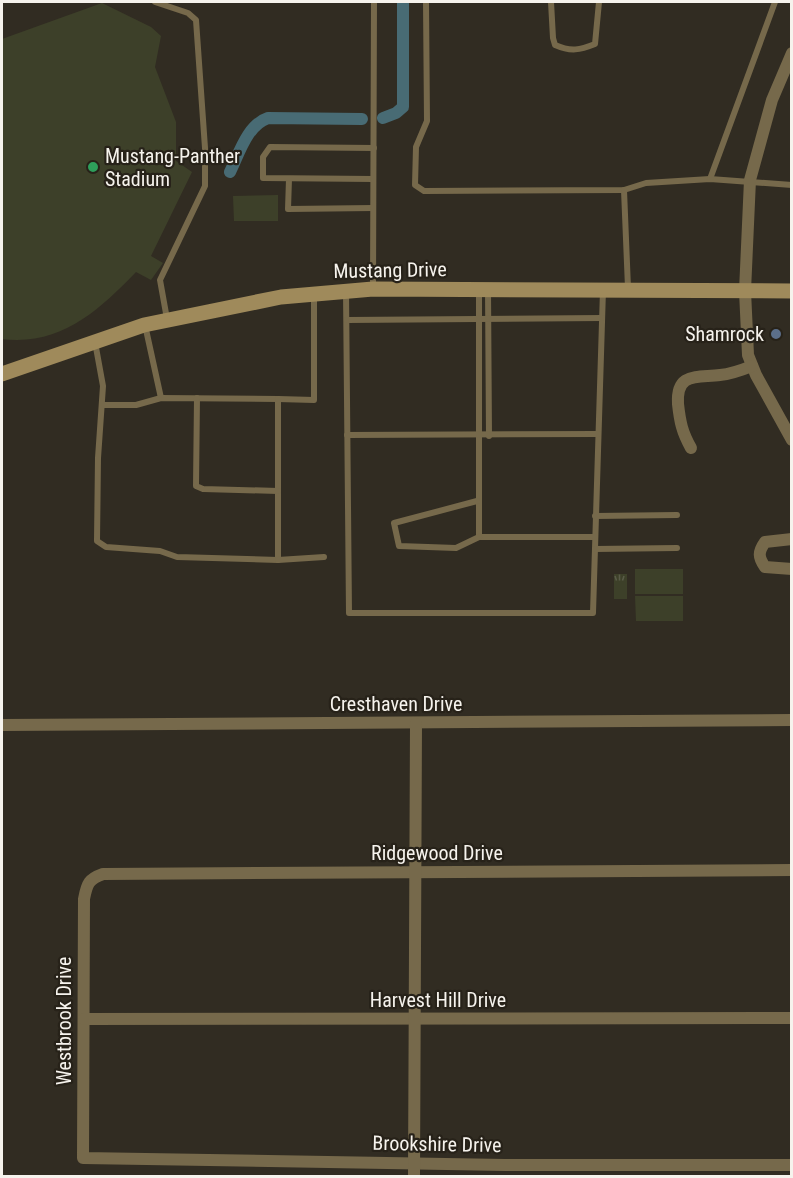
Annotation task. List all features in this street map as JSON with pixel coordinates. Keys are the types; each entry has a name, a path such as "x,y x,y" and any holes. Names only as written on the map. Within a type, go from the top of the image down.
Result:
{"main road":[{"name":"Mustang Drive","path":"2,374 167,319 241,303 314,294 373,289 792,291"}],"street":[{"path":"792,53 772,100 750,180 745,291 748,355 752,366 787,422 792,440"},
{"path":"691,448 680,428 678,394 680,385 688,379 721,375 752,366"},
{"path":"792,539 765,542 759,550 759,559 765,567 792,569"},
{"name":"Cresthaven Drive","path":"2,724 417,724 792,720"},
{"path":"414,1170 414,873 417,724"},
{"name":"Ridgewood Drive","path":"86,885 92,878 103,874 792,870"},
{"name":"Westbrook Drive","path":"83,1158 86,885"},
{"name":"Harvest Hill Drive","path":"84,1019 792,1018"},
{"name":"Brookshire Drive","path":"83,1158 414,1170 792,1165"}],"lane":[{"path":"155,2 188,13 196,20 205,148 205,186 160,280 167,319"},
{"path":"373,289 374,2"},
{"path":"426,2 427,121 416,147 415,185 424,191 624,190 646,183 710,179 750,180 769,185 792,185"},
{"path":"551,2 555,45 566,50 578,50 595,44 599,2"},
{"path":"710,179 775,2"},
{"path":"373,179 264,178 263,157 270,147 374,148"},
{"path":"289,178 288,209 373,208"},
{"path":"624,190 628,290"},
{"path":"479,537 477,501 479,319 484,289"},
{"path":"484,289 488,321 489,436"},
{"path":"346,291 349,612 593,614 603,290"},
{"path":"102,405 136,405 161,398 314,400 314,294"},
{"path":"347,320 479,319 488,321 602,318"},
{"path":"144,325 161,398"},
{"path":"95,342 103,386 97,541 106,547 160,550 177,557 278,560 324,557"},
{"path":"197,398 196,486 203,489 278,491"},
{"path":"278,399 278,560"},
{"path":"347,435 598,434"},
{"path":"477,501 394,524 399,546 456,548 479,537 595,537"},
{"path":"595,516 677,515"},
{"path":"595,549 677,548"}],"green space":[{"name":"Mustang-Panther Stadium","path":"102,3 151,27 161,36 155,67 176,122 176,161 192,172 151,256 163,263 151,280 136,272 92,312 77,323 60,331 23,340 2,339 2,39"},
{"path":"278,195 278,221 234,221 233,196"},
{"path":"635,569 683,569 683,594 635,594"},
{"path":"614,574 627,574 627,599 614,599"},
{"path":"635,596 683,596 683,621 636,621"}],"waterway":[{"path":"383,118 396,113 403,107 403,2"},
{"path":"230,172 249,133 268,118 362,119"}],"place":[{"name":"Mustang-Panther Stadium","path":"93,167"},
{"name":"Shamrock","path":"776,334"}]}
